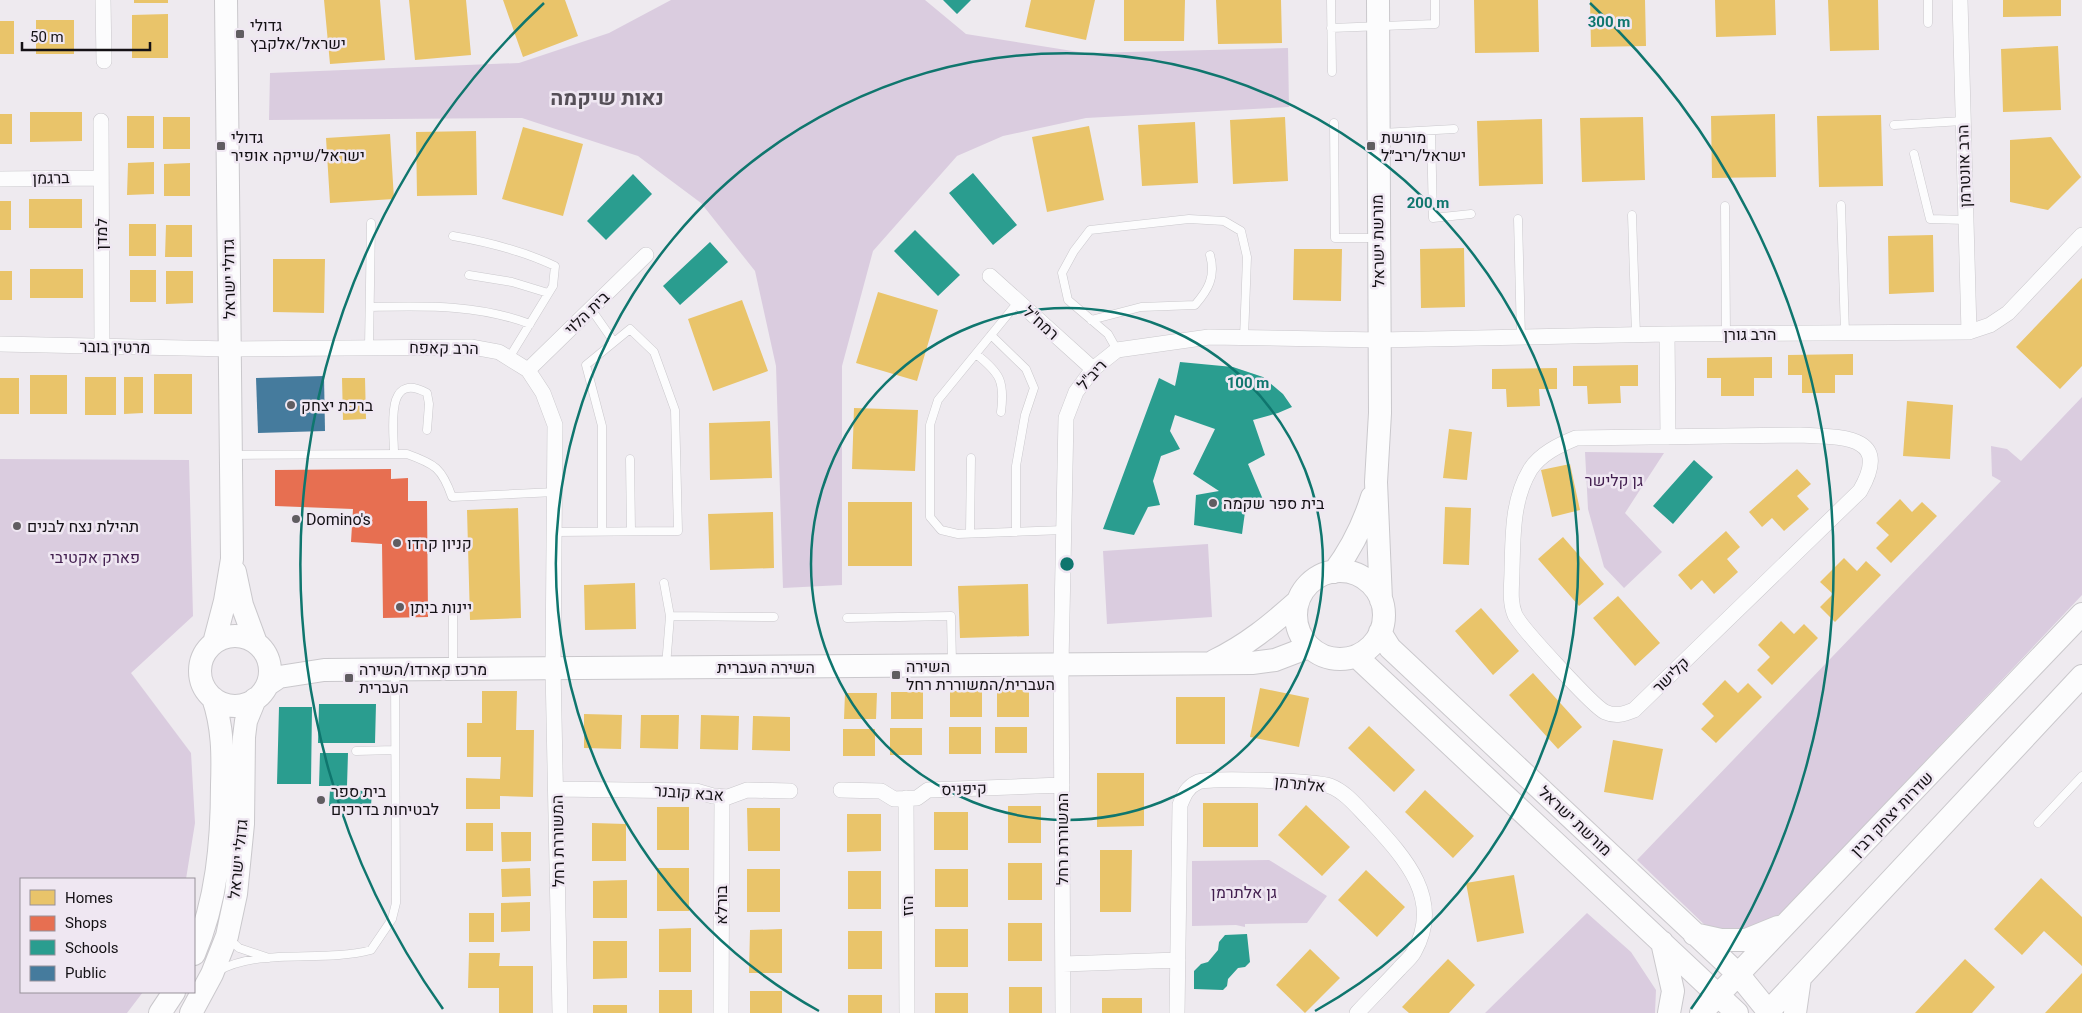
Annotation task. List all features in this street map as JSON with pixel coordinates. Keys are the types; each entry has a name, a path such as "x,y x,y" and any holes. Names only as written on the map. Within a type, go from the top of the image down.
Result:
{"street":[{"path":"104,0 104,61"},
{"name":"גדולי ישראל","path":"214,643 225,601 232,559 226,0"},
{"name":"מורשת ישראל","path":"1378,0 1377,134 1380,413 1376,482 1381,600"},
{"name":"הרב אונטרמן","path":"1960,0 1969,332"},
{"name":"למדן","path":"101,121 102,346"},
{"name":"ברגמן","path":"0,179 101,178"},
{"name":"הרב גורן","path":"1379,340 1666,334 1969,332 1990,325 2008,313 2082,235"},
{"name":"בית הלוי","path":"528,370 646,255"},
{"name":"רמח\"ל","path":"990,276 1093,369"},
{"path":"1666,334 1668,437"},
{"name":"ריב\"ל","path":"1061,664 1066,418 1076,392 1093,369 1117,350 1209,337 1379,340"},
{"name":"מרטין בובר","path":"0,344 230,349"},
{"name":"הרב קאפח","path":"230,349 472,347 499,352 528,370 543,393 555,425 553,668"},
{"name":"קלישר","path":"1800,435 1844,438 1863,444 1870,454 1872,465 1860,491 1634,710 1620,716 1604,712 1552,660 1515,615 1511,598 1514,520 1519,495 1530,469 1551,449 1576,438 1668,437 1800,435"},
{"name":"מורשת ישראל","path":"1334,572 1350,550 1365,521 1376,482"},
{"name":"גדולי ישראל","path":"232,559 242,605 260,648"},
{"path":"1334,572 1346,572 1357,575 1375,589 1381,600 1384,620 1380,632 1366,651 1356,656 1344,659 1331,659 1310,647 1302,638 1297,625 1298,601 1312,581 1323,575 1334,572"},
{"name":"השירה העברית","path":"1208,663 1238,649 1298,601"},
{"name":"שדרות יצחק רבין","path":"1701,1013 2082,614"},
{"name":"מורשת ישראל","path":"1380,632 1390,648 1738,974 1768,1012"},
{"path":"235,636 246,638 260,648 269,668 261,692 245,704 234,706 223,704 212,698 203,686 200,670 201,660 206,650 224,637 235,636"},
{"name":"השירה העברית","path":"261,692 279,677 324,670 1252,664 1268,661 1310,647"},
{"name":"השירה העברית","path":"260,648 277,659 324,670"},
{"name":"מורשת ישראל","path":"1356,656 1736,1013"},
{"name":"המשוררת רחל","path":"1061,664 1063,1013"},
{"name":"המשוררת רחל","path":"553,668 557,789 560,1013"},
{"path":"1768,1012 2082,676"},
{"name":"גדולי ישראל","path":"191,1013 212,974 227,936 236,894 244,824 244,737 246,721 261,692"},
{"name":"גדולי ישראל","path":"195,952 203,932 215,880 222,823 223,746 220,718 212,698"},
{"name":"אלתרמן","path":"1177,1013 1180,805 1186,790 1199,781 1315,782 1331,786 1345,794 1399,852 1413,872 1424,899 1423,927 1414,953 1357,1013"},
{"name":"קיפניס","path":"906,798 917,798 928,790 1062,785"},
{"name":"אבא קובנר","path":"557,789 696,791 722,797 728,797 747,790 790,791"},
{"path":"841,790 881,790 894,799 906,798"},
{"name":"בורלא","path":"721,1013 722,797"},
{"name":"הזז","path":"906,798 907,1013"},
{"path":"1694,934 1721,940 1746,940 1786,924"},
{"path":"1662,942 1673,991 1669,1013"},
{"path":"1063,964 1178,960"},
{"path":"1795,1013 1800,978"},
{"path":"160,1013 173,993"}],"lane":[{"path":"1330,0 1332,72"},
{"path":"1331,28 1435,24 1435,0"},
{"path":"1928,0 1928,23"},
{"path":"1894,125 1963,121"},
{"path":"1334,123 1335,238 1378,238"},
{"path":"1377,134 1454,129"},
{"path":"1431,130 1433,218 1472,214"},
{"path":"1914,154 1930,219 1966,220"},
{"path":"1841,205 1844,333"},
{"path":"1725,206 1726,334"},
{"path":"1632,215 1636,335"},
{"path":"1117,350 1108,334 1068,300 1062,273 1074,251 1090,230 1189,219 1224,221 1242,231 1247,257 1244,338"},
{"path":"1518,219 1521,337"},
{"path":"369,347 371,223"},
{"path":"453,236 472,239 534,256 555,266 553,286 509,358"},
{"path":"1091,320 1141,307 1195,305 1208,290 1213,266 1210,256"},
{"path":"469,274 512,282 548,293"},
{"path":"1018,302 938,400 930,426 930,517 941,530 958,534 1064,530"},
{"path":"371,307 438,305 504,314 530,324"},
{"path":"591,308 614,342"},
{"path":"555,532 678,531 675,410 654,352 630,329 586,365 602,426 602,531"},
{"path":"991,335 1026,369 1034,388 1025,415 1016,466 1016,532"},
{"path":"976,354 994,369 1004,392 1001,412"},
{"path":"394,453 393,412 396,396 400,391 407,388 418,388 426,394 428,404 427,430"},
{"path":"231,455 408,454 432,463 439,470 452,497 555,492"},
{"path":"970,533 971,458"},
{"path":"630,459 631,531"},
{"path":"664,582 670,616 666,668"},
{"path":"453,612 453,669"},
{"path":"670,616 774,617"},
{"path":"848,618 951,616 952,665"},
{"path":"212,974 232,964 270,959 354,955 371,950 392,919 396,903 395,670"},
{"path":"356,751 395,750"},
{"path":"2038,822 2082,776"},
{"path":"227,936 239,948 270,959"}],"green space":[{"path":"671,0 925,0 966,34 1085,53 1288,48 1289,107 1086,118 1003,136 957,156 873,251 842,366 842,585 783,588 776,366 755,271 701,203 638,156 522,118 269,120 270,73 519,63 609,33"},
{"path":"2082,397 2082,595 1782,913 1739,932 1708,928 1637,860 2001,481 1992,476 1991,446 2007,449 2021,461"},
{"name":"גן קלישר","path":"1585,452 1664,453 1625,513 1662,552 1624,588 1604,567 1588,509"},
{"name":"פארק אקטיבי","path":"0,459 189,460 193,616 131,673 191,753 195,823 186,878 20,878 20,993 142,993 127,1013 0,1013"},
{"path":"1208,544 1212,617 1107,624 1103,551"},
{"name":"גן אלתרמן","path":"1269,860 1327,896 1307,923 1245,924 1245,927 1236,925 1192,926 1192,861"},
{"path":"1587,913 1631,952 1656,990 1655,1013 1485,1013"}],"building: Homes":[{"path":"134,0 168,0 168,3 134,3"},
{"path":"324,0 380,0 385,60 330,64"},
{"path":"409,0 466,0 471,55 415,60"},
{"path":"503,0 565,0 578,36 523,57"},
{"path":"1031,0 1095,0 1086,40 1025,27"},
{"path":"1124,0 1185,0 1184,41 1124,41"},
{"path":"1216,0 1281,0 1282,43 1218,44"},
{"path":"1474,0 1538,0 1539,52 1475,53"},
{"path":"1590,0 1645,0 1646,46 1591,47"},
{"path":"1715,0 1775,0 1776,35 1716,37"},
{"path":"1828,0 1878,0 1879,50 1830,51"},
{"path":"2003,0 2061,0 2061,16 2003,17"},
{"path":"168,14 168,58 132,58 132,15"},
{"path":"36,20 74,20 74,54 36,54"},
{"path":"0,21 14,21 14,54 0,54"},
{"path":"2058,46 2061,110 2003,112 2001,49"},
{"path":"30,112 82,112 82,141 30,142"},
{"path":"0,114 12,114 12,144 0,144"},
{"path":"1775,114 1776,177 1712,178 1711,116"},
{"path":"1881,115 1883,186 1819,187 1817,116"},
{"path":"127,116 154,116 154,148 127,148"},
{"path":"163,117 190,117 190,149 163,149"},
{"path":"1285,117 1288,181 1233,184 1230,120"},
{"path":"1643,117 1645,180 1582,182 1580,118"},
{"path":"1542,119 1543,184 1479,186 1477,121"},
{"path":"1195,122 1198,183 1142,186 1138,125"},
{"path":"1089,126 1104,200 1047,212 1032,137"},
{"path":"523,127 583,144 563,216 502,199"},
{"path":"476,131 477,195 417,196 416,132"},
{"path":"390,134 394,199 330,203 326,138"},
{"path":"2051,137 2081,177 2048,210 2010,202 2010,140"},
{"path":"154,162 154,194 127,195 128,163"},
{"path":"190,163 190,196 164,196 164,164"},
{"path":"29,199 82,199 82,228 29,228"},
{"path":"0,201 11,201 11,230 0,230"},
{"path":"129,224 156,224 156,256 129,256"},
{"path":"166,225 192,225 192,257 165,257"},
{"path":"1933,235 1934,292 1889,294 1888,236"},
{"path":"1464,248 1465,307 1421,308 1420,249"},
{"path":"1294,249 1342,249 1341,301 1293,300"},
{"path":"273,259 325,259 324,313 273,312"},
{"path":"30,269 83,269 83,298 30,298"},
{"path":"130,270 156,270 156,302 130,302"},
{"path":"0,271 12,271 12,300 0,300"},
{"path":"166,271 193,271 193,303 166,304"},
{"path":"2082,278 2082,366 2060,389 2016,347"},
{"path":"878,292 938,310 917,381 856,363"},
{"path":"742,300 768,371 713,391 688,319"},
{"path":"1853,354 1853,375 1835,375 1835,393 1802,393 1802,375 1788,375 1788,355"},
{"path":"1772,357 1772,378 1754,378 1754,396 1721,396 1721,378 1707,378 1707,358"},
{"path":"1638,365 1638,386 1620,386 1621,403 1588,404 1587,386 1573,386 1573,366"},
{"path":"1557,368 1557,389 1539,389 1540,406 1507,407 1506,389 1492,389 1492,369"},
{"path":"154,374 192,374 192,414 154,414"},
{"path":"30,375 67,375 67,414 30,414"},
{"path":"85,377 116,377 116,415 85,415"},
{"path":"124,377 143,377 143,413 124,414"},
{"path":"0,378 19,378 19,414 0,414"},
{"path":"342,378 365,378 366,419 343,420"},
{"path":"1907,401 1953,405 1950,459 1903,456"},
{"path":"854,408 918,410 915,471 852,469"},
{"path":"770,421 772,478 710,480 709,423"},
{"path":"1449,429 1472,432 1467,480 1443,478"},
{"path":"1570,464 1580,510 1552,517 1541,470"},
{"path":"1797,469 1811,484 1797,496 1809,509 1784,531 1772,518 1762,527 1749,512"},
{"path":"1900,499 1912,512 1922,502 1937,516 1891,563 1876,548 1889,535 1876,523"},
{"path":"848,502 912,502 912,566 848,566"},
{"path":"1445,507 1471,508 1469,565 1443,564"},
{"path":"518,508 521,618 470,620 467,510"},
{"path":"773,512 774,568 710,570 708,514"},
{"path":"1726,531 1740,547 1727,559 1738,572 1714,594 1702,580 1691,590 1678,575"},
{"path":"1563,537 1604,584 1579,606 1538,559"},
{"path":"1844,558 1857,571 1866,561 1881,575 1835,622 1820,607 1833,594 1820,582"},
{"path":"635,583 636,629 585,630 584,585"},
{"path":"1028,584 1029,636 960,638 958,586"},
{"path":"1618,596 1660,643 1635,666 1593,618"},
{"path":"1481,608 1519,651 1493,675 1455,631"},
{"path":"1781,621 1794,634 1804,624 1818,638 1772,685 1757,670 1770,657 1758,645"},
{"path":"1533,673 1582,727 1558,749 1509,695"},
{"path":"1725,680 1738,693 1748,683 1762,697 1716,743 1701,729 1714,716 1702,704"},
{"path":"1260,688 1309,698 1299,747 1250,737"},
{"path":"997,690 1029,690 1029,717 997,717"},
{"path":"482,691 517,691 516,730 534,730 533,797 500,796 500,809 466,809 466,778 500,779 501,757 467,757 467,723 482,723"},
{"path":"950,691 982,691 982,717 950,717"},
{"path":"891,692 923,692 923,719 891,719"},
{"path":"845,693 877,693 876,719 844,719"},
{"path":"1176,697 1225,697 1225,744 1176,744"},
{"path":"584,714 622,715 621,749 584,748"},
{"path":"641,715 679,715 678,749 640,748"},
{"path":"701,715 739,716 738,750 700,749"},
{"path":"753,716 790,717 790,751 752,750"},
{"path":"1369,726 1415,770 1394,792 1348,748"},
{"path":"949,727 981,727 981,754 949,754"},
{"path":"995,727 1027,727 1027,753 995,753"},
{"path":"890,728 922,728 922,755 890,755"},
{"path":"843,729 875,729 875,756 843,756"},
{"path":"1613,740 1663,749 1653,800 1604,792"},
{"path":"1097,773 1144,773 1144,826 1097,827"},
{"path":"1425,790 1474,836 1453,858 1405,812"},
{"path":"1203,803 1258,803 1258,847 1203,847"},
{"path":"1306,805 1350,847 1322,876 1278,835"},
{"path":"1008,806 1041,806 1041,843 1008,843"},
{"path":"657,807 689,807 689,850 657,850"},
{"path":"747,808 780,808 780,851 748,851"},
{"path":"934,812 968,812 968,850 934,850"},
{"path":"847,814 881,814 881,851 847,852"},
{"path":"466,823 493,823 493,851 466,851"},
{"path":"592,823 626,824 626,861 592,861"},
{"path":"501,832 531,832 531,861 502,862"},
{"path":"1100,850 1132,850 1131,912 1100,912"},
{"path":"1008,863 1042,863 1042,900 1008,900"},
{"path":"530,868 531,896 502,897 501,869"},
{"path":"657,868 689,868 689,911 657,911"},
{"path":"747,869 780,869 780,912 747,912"},
{"path":"935,869 968,869 968,907 935,907"},
{"path":"1366,870 1405,907 1377,937 1338,900"},
{"path":"848,871 881,871 881,909 848,909"},
{"path":"1514,875 1524,933 1477,942 1466,883"},
{"path":"2041,878 2082,917 2082,966 2044,931 2022,955 1994,929"},
{"path":"627,880 627,918 593,918 593,881"},
{"path":"530,902 530,931 501,932 501,903"},
{"path":"469,913 494,913 494,942 469,942"},
{"path":"1008,923 1042,923 1042,961 1008,961"},
{"path":"691,928 691,972 659,972 659,929"},
{"path":"782,929 782,973 749,973 750,930"},
{"path":"935,929 968,929 968,967 935,967"},
{"path":"848,931 882,931 882,969 848,969"},
{"path":"593,941 627,941 627,978 593,979"},
{"path":"1310,949 1340,978 1305,1013 1276,985"},
{"path":"469,953 500,953 499,966 533,966 533,1013 499,1013 499,988 468,988"},
{"path":"1448,959 1475,985 1449,1013 1409,1013 1402,1007"},
{"path":"1965,959 1995,987 1972,1013 1915,1013"},
{"path":"2082,973 2082,1013 2045,1013"},
{"path":"1009,987 1042,987 1042,1013 1009,1013"},
{"path":"659,990 692,990 692,1013 659,1013"},
{"path":"750,991 782,991 782,1013 750,1013"},
{"path":"935,993 968,993 968,1013 935,1013"},
{"path":"848,995 882,995 882,1013 848,1013"},
{"path":"1102,998 1142,998 1142,1013 1102,1013"},
{"path":"593,1005 627,1005 627,1013 593,1013"}],"building: Shops":[{"name":"קניון קרדו","path":"391,469 391,479 408,478 408,501 427,501 428,617 383,618 382,544 351,542 353,509 275,506 275,470"}],"building: Schools":[{"path":"943,0 971,0 957,14"},
{"path":"973,173 1017,225 993,245 949,193"},
{"path":"633,174 652,194 606,240 587,221"},
{"path":"915,230 960,275 938,296 894,251"},
{"path":"710,242 728,262 680,305 663,286"},
{"path":"1180,362 1233,367 1263,377 1283,394 1292,407 1253,420 1265,455 1248,464 1264,502 1245,512 1242,534 1194,525 1196,495 1219,491 1193,474 1215,429 1175,415 1170,431 1180,449 1161,456 1153,481 1160,505 1148,507 1134,535 1103,529 1159,378 1175,386"},
{"path":"1694,460 1713,477 1673,524 1653,506"},
{"path":"319,704 376,704 375,743 318,743"},
{"path":"279,707 312,707 311,784 277,784"},
{"path":"320,753 348,753 347,786 319,786"},
{"path":"330,790 372,791 371,806 329,806"},
{"path":"1247,934 1250,962 1245,967 1238,968 1228,979 1227,986 1223,990 1194,989 1194,971 1201,964 1208,962 1218,950 1219,942 1225,935"}],"building: Public":[{"name":"ברכת יצחק","path":"324,376 325,431 258,433 256,378"}],"place":[{"name":"גדולי ישראל/אלקבץ","path":"240,34"},
{"name":"גדולי ישראל/שייקה אופיר","path":"221,146"},
{"name":"מורשת ישראל/ריב״ל","path":"1371,146"},
{"name":"ברכת יצחק","path":"291,405"},
{"name":"בית ספר שקמה","path":"1213,503"},
{"name":"Domino's","path":"296,519"},
{"name":"תהילת נצח לבנים","path":"17,526"},
{"name":"קניון קרדו","path":"397,543"},
{"name":"יינות ביתן","path":"400,607"},
{"name":"השירה העברית/המשוררת רחל","path":"896,675"},
{"name":"מרכז קארדו/השירה העברית","path":"349,678"},
{"name":"בית ספר לבטיחות בדרכים","path":"321,800"}],"district":[{"name":"נאות שיקמה","path":"607,98"}]}
